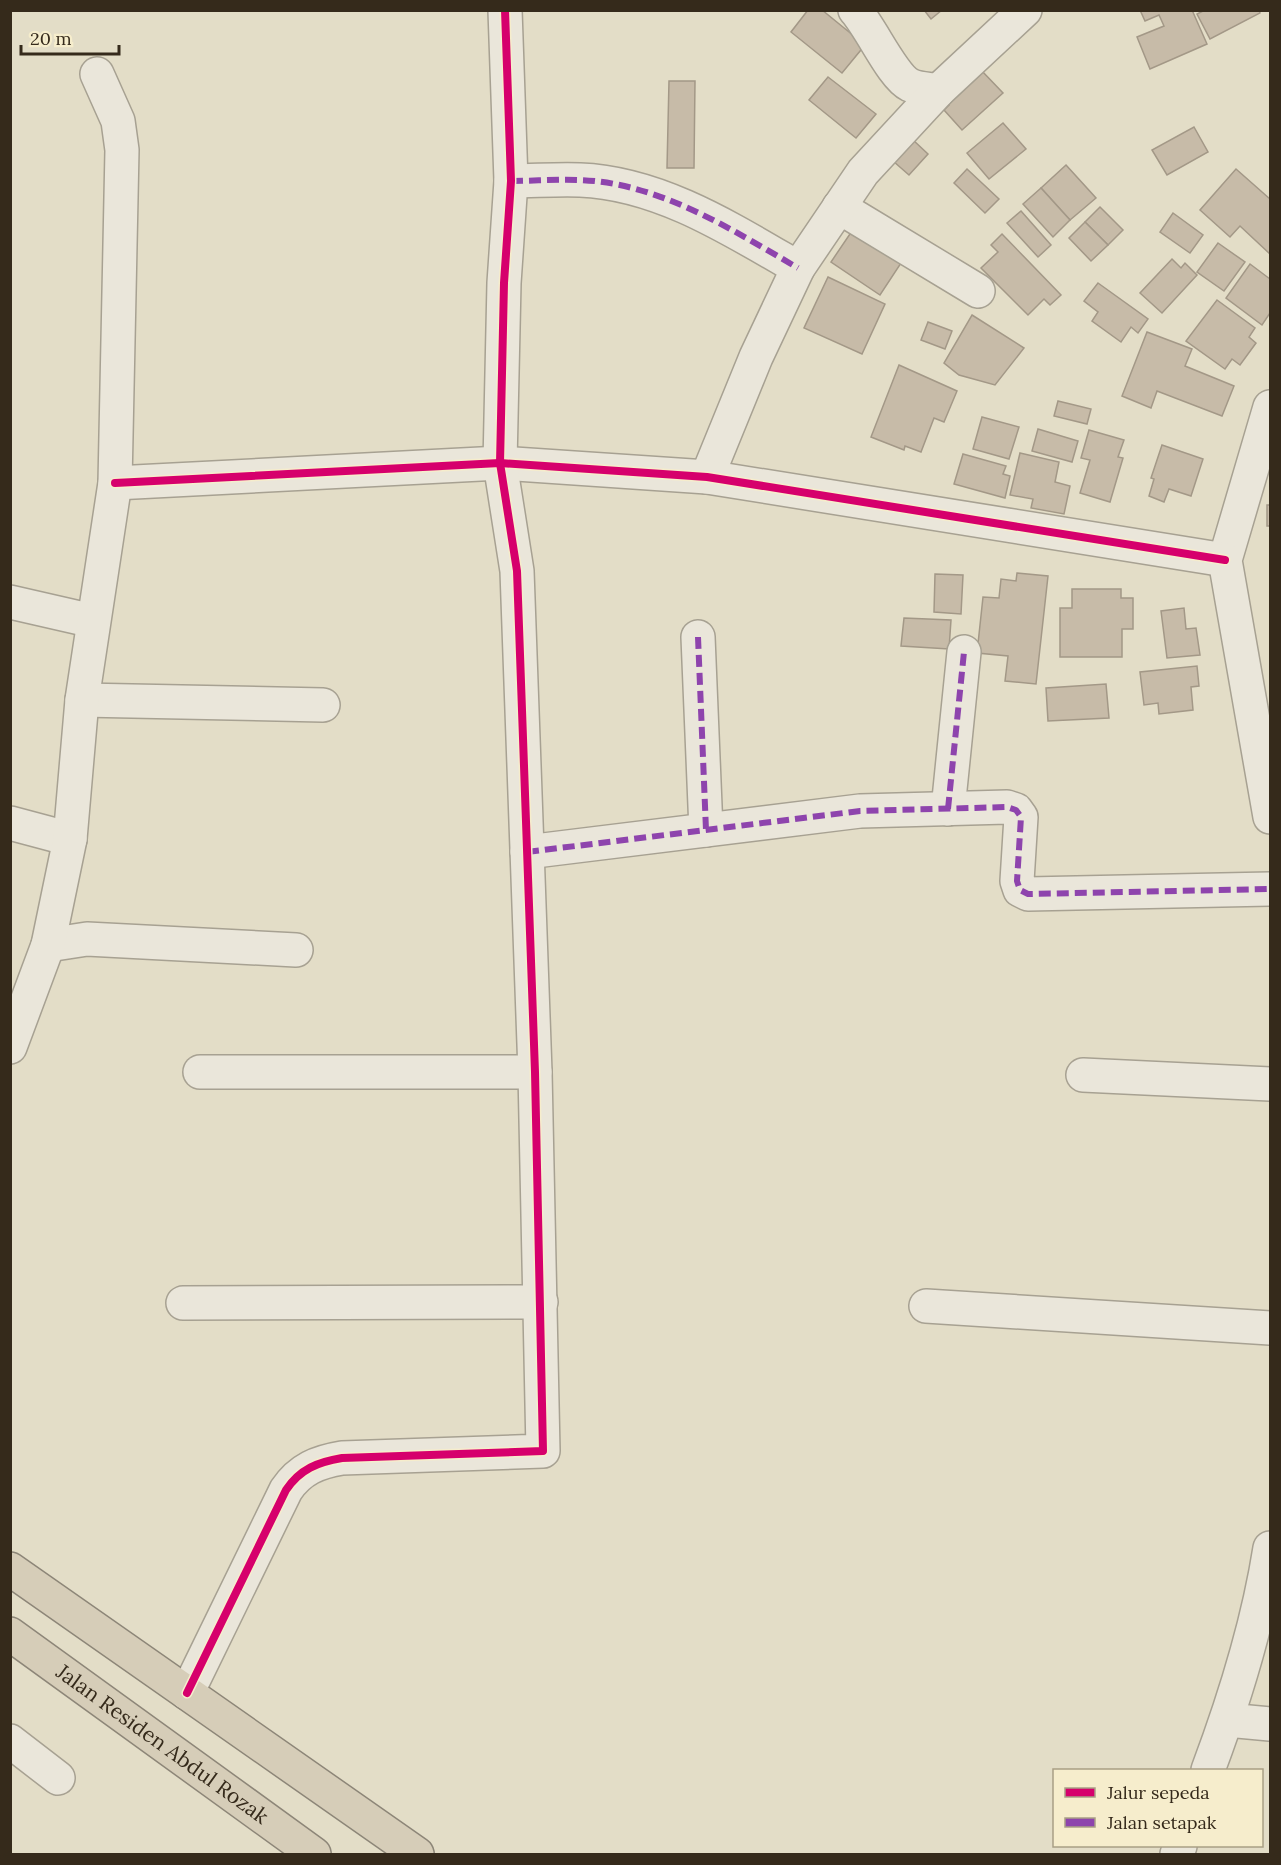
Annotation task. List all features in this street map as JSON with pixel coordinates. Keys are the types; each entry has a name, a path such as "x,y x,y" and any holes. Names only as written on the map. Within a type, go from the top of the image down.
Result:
{"highway":[{"path":"10,1569 417,1854"},
{"name":"Jalan Residen Abdul Rozak","path":"10,1634 314,1854"}],"street":[{"path":"187,1693 286,1490 301,1472 322,1461 342,1458 543,1451 535,1072 517,571 500,463 504,283 511,181 505,10"},
{"path":"855,10 876,38 900,78 911,86 938,91"},
{"path":"707,477 756,357 798,268 839,207 863,172 938,91 1025,10"},
{"path":"10,1047 48,945 70,839 81,700 115,483 122,150 118,121 97,75"},
{"path":"511,181 581,180 650,193 726,226 798,268"},
{"path":"839,207 978,291"},
{"path":"1270,407 1225,560 1270,817"},
{"path":"115,483 500,463 707,477 1225,560"},
{"path":"10,602 93,621"},
{"path":"698,637 706,830"},
{"path":"948,809 964,652"},
{"path":"81,700 323,705"},
{"path":"527,852 860,811 1007,807 1018,812 1021,817 1017,886 1028,894 1270,889"},
{"path":"10,823 70,839"},
{"path":"48,945 87,939 296,950"},
{"path":"200,1072 535,1072"},
{"path":"1083,1075 1270,1084"},
{"path":"183,1303 541,1302"},
{"path":"926,1306 1270,1328"},
{"path":"1208,1769 1227,1720 1261,1607 1270,1548"},
{"path":"1227,1720 1270,1724"},
{"path":"10,1741 58,1778"}],"building":[{"path":"808,10 822,10 865,45 842,73 791,32"},
{"path":"924,10 942,10 931,19"},
{"path":"1140,10 1192,10 1207,44 1150,69 1137,37 1164,26 1159,15 1145,21"},
{"path":"1205,10 1259,10 1260,13 1210,39 1197,14"},
{"path":"981,70 1003,93 962,130 944,110 949,105 942,97"},
{"path":"828,77 876,114 856,138 809,100"},
{"path":"669,81 695,81 694,168 667,168"},
{"path":"1003,123 1026,149 989,179 967,153"},
{"path":"1194,127 1208,152 1167,175 1152,150"},
{"path":"912,139 928,154 909,175 893,161"},
{"path":"1066,165 1096,198 1070,220 1041,188"},
{"path":"967,169 999,199 985,213 954,183"},
{"path":"1236,169 1270,199 1270,254 1240,226 1230,237 1200,210"},
{"path":"1041,188 1070,220 1053,237 1023,204"},
{"path":"1100,207 1123,230 1108,245 1085,222"},
{"path":"1021,211 1051,245 1038,257 1007,223"},
{"path":"1173,213 1203,235 1190,253 1160,232"},
{"path":"1085,222 1108,245 1091,261 1069,238"},
{"path":"856,225 905,257 880,295 831,262"},
{"path":"1002,234 1061,295 1050,305 1044,299 1028,315 981,268 998,252 991,245"},
{"path":"1218,243 1245,262 1224,291 1197,272"},
{"path":"1172,259 1181,268 1185,263 1197,275 1162,313 1140,293"},
{"path":"1250,264 1270,279 1270,313 1262,325 1226,298"},
{"path":"828,277 885,304 862,354 804,328"},
{"path":"1098,283 1148,319 1138,333 1131,327 1121,342 1092,321 1098,312 1084,301"},
{"path":"1217,300 1255,328 1249,337 1256,343 1240,365 1232,359 1225,369 1186,341"},
{"path":"972,315 1024,348 995,385 959,375 944,363"},
{"path":"928,322 952,331 945,349 921,340"},
{"path":"1147,332 1192,349 1185,366 1234,386 1222,416 1157,391 1151,408 1122,396"},
{"path":"899,365 957,391 944,422 934,418 921,452 905,446 904,450 871,437"},
{"path":"1058,401 1091,409 1087,424 1054,416"},
{"path":"982,417 1019,427 1009,459 973,449"},
{"path":"1038,429 1078,441 1072,462 1032,451"},
{"path":"1089,430 1124,440 1118,457 1123,458 1110,502 1080,493 1090,460 1081,458"},
{"path":"1162,445 1203,459 1191,496 1169,489 1164,502 1149,496 1154,479 1151,478"},
{"path":"1020,453 1059,462 1055,482 1070,486 1064,514 1031,508 1033,499 1010,495"},
{"path":"963,454 1006,466 1003,474 1010,476 1005,498 954,484"},
{"path":"1267,505 1270,505 1270,526 1267,526"},
{"path":"1017,573 1048,576 1036,684 1005,681 1008,656 977,653 983,597 999,598 1001,579 1016,581"},
{"path":"935,574 963,575 961,614 934,612"},
{"path":"1072,589 1121,589 1121,598 1133,598 1133,629 1122,629 1122,657 1060,657 1060,608 1072,608"},
{"path":"1184,608 1186,629 1196,628 1200,655 1167,658 1161,611"},
{"path":"904,618 951,620 949,649 901,646"},
{"path":"1197,666 1199,686 1191,687 1193,710 1159,714 1158,703 1144,705 1140,672"},
{"path":"1106,684 1109,718 1048,721 1046,688"}],"marked path":[{"path":"511,181 580,180 609,183 638,190 694,210 798,268"},
{"path":"698,637 706,830"},
{"path":"948,809 964,652"},
{"path":"527,852 860,811 1007,807 1016,810 1021,817 1017,881 1020,890 1028,894 1270,889"}],"cycle path":[{"path":"187,1693 286,1490 304,1472 317,1464 342,1458 543,1451 535,1072 517,571 500,463 504,283 511,181 505,10"},
{"path":"115,483 500,463 707,477 1225,560"}]}
